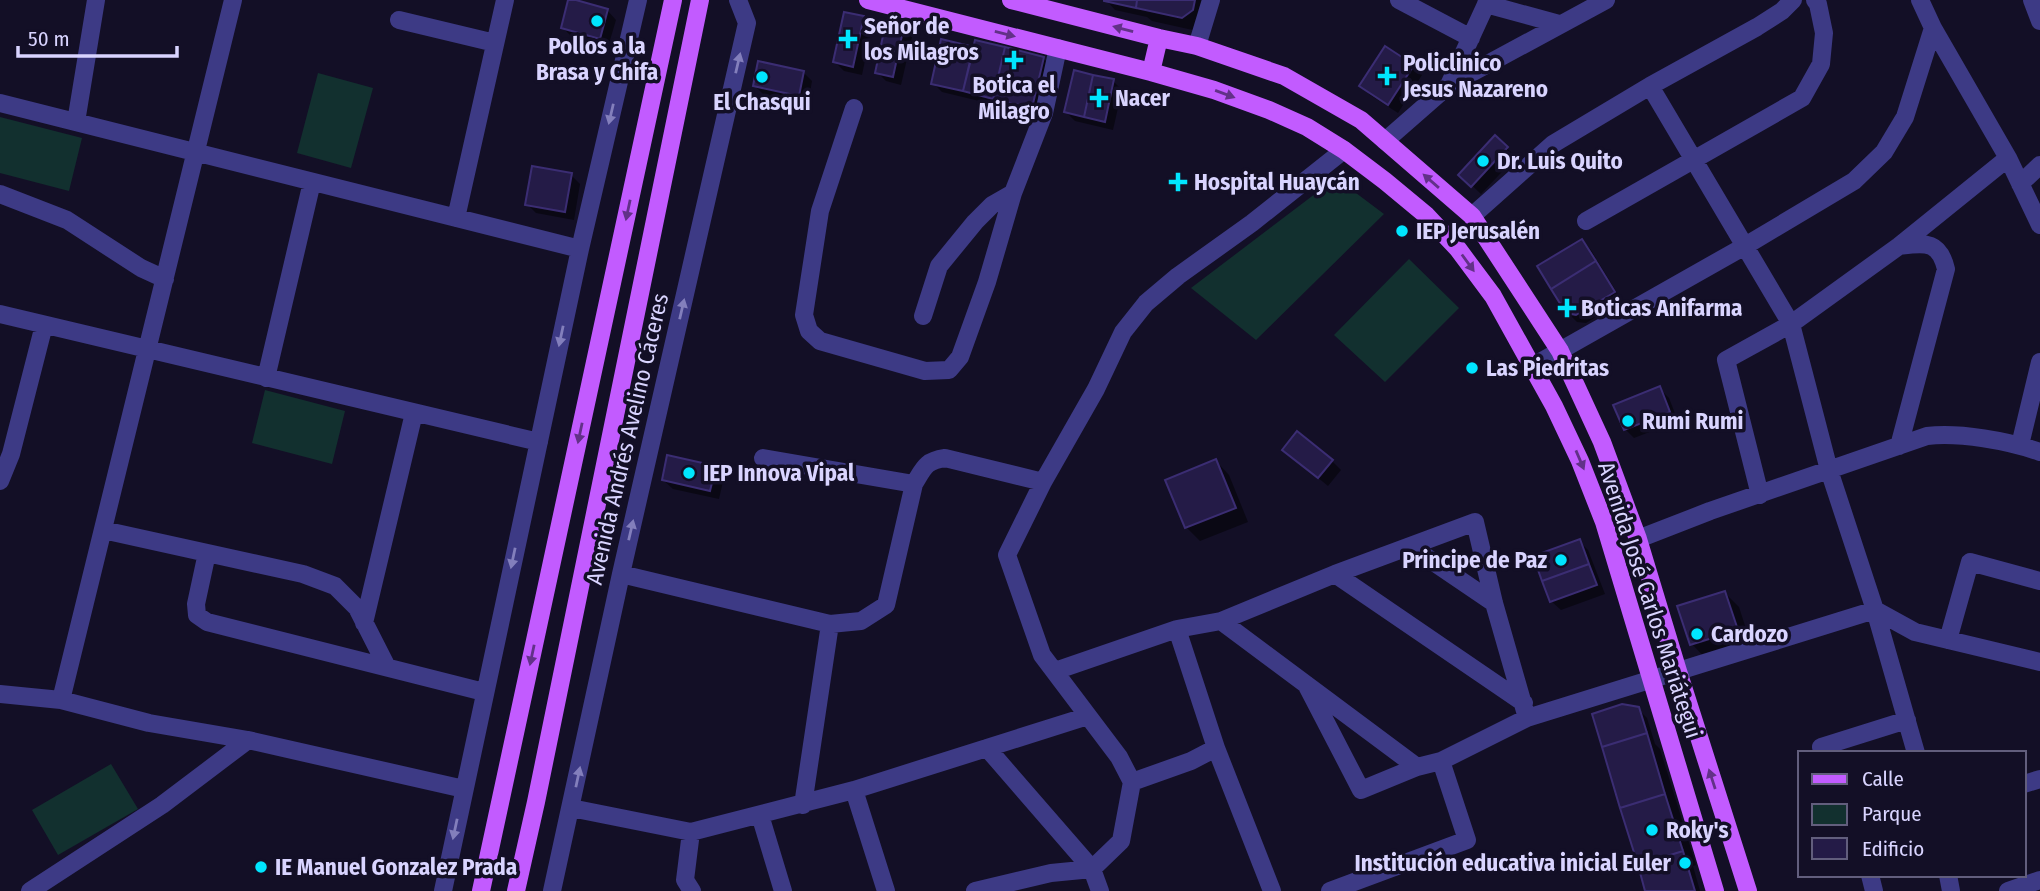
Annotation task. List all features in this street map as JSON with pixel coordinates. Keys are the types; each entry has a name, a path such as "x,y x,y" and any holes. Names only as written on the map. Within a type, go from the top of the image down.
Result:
{"main road":[{"name":"Avenida Andrés Avelino Cáceres","path":"481,891 673,0"},
{"name":"Avenida Andrés Avelino Cáceres","path":"516,891 700,0"},
{"name":"Avenida José Carlos Mariátegui","path":"868,0 1151,72 1269,110 1307,127 1344,150 1426,215 1458,249 1493,296 1533,366 1580,461 1604,522 1715,891"},
{"name":"Avenida José Carlos Mariátegui","path":"1011,0 1198,46 1284,76 1361,120 1472,216 1560,351 1602,442 1638,540 1748,891"},
{"path":"1151,72 1159,38"}],"street":[{"path":"76,122 96,0"},
{"path":"61,700 233,0"},
{"path":"456,218 505,0"},
{"path":"443,891 580,249 638,0"},
{"name":"Avenida Andrés Avelino Cáceres","path":"552,891 621,574 747,23 738,0"},
{"path":"1198,46 1211,0"},
{"path":"1399,0 1471,38"},
{"path":"1385,141 1449,85 1606,0"},
{"path":"1472,216 1553,144 1757,27 1782,11 1793,0"},
{"path":"1586,220 1802,98 1821,64 1824,33 1815,0"},
{"path":"1920,0 1933,28 2008,158 2040,225"},
{"path":"2032,0 2040,21"},
{"path":"1449,85 1487,2 1559,24"},
{"path":"398,20 495,43"},
{"path":"1533,366 1854,181 1884,152 1905,117 1933,28"},
{"path":"854,108 820,211 804,315 809,331 820,341 925,370 949,370 961,357 988,282 1013,193 1044,113 1058,48"},
{"path":"1650,86 1791,324 1829,470 1875,610 1915,751"},
{"path":"0,103 580,249"},
{"path":"975,891 1051,873 1093,869 1121,841 1132,782 1119,757 1042,655 1007,555 1043,482 1096,389 1123,332 1146,303 1344,150"},
{"path":"1760,495 1726,360 1791,324 1899,246 2008,158"},
{"path":"2020,184 2040,165"},
{"path":"266,378 312,182"},
{"path":"923,316 939,266 992,205 1013,193"},
{"path":"0,194 67,220 141,268 165,279"},
{"path":"1899,246 1925,243 1936,248 1942,255 1946,270 1899,446"},
{"path":"0,314 539,442"},
{"path":"0,481 6,452 44,326"},
{"path":"2020,445 2040,362"},
{"path":"364,623 414,413"},
{"path":"1638,540 1710,511 1927,436 1944,434 2020,445 2040,452"},
{"path":"763,458 914,484"},
{"path":"621,574 830,624 861,621 886,605 914,484 933,460 945,458 1043,482"},
{"path":"1055,671 1177,629 1221,621 1335,574 1475,522 1494,603 1526,711"},
{"path":"103,530 303,574 335,586 357,608 387,667"},
{"path":"1410,546 1494,603"},
{"path":"207,553 196,604 197,615 206,622 484,692"},
{"path":"1948,640 1970,562 2040,581"},
{"path":"1335,574 1526,711"},
{"path":"1306,684 1361,790 1417,767 1441,761 1526,711 1678,671 1875,610 1915,632 2040,662"},
{"path":"1221,621 1417,767"},
{"path":"803,804 830,624"},
{"path":"1177,629 1216,748 1272,891"},
{"path":"0,694 61,700 149,723 248,740 464,789"},
{"path":"571,808 691,832 854,790 1088,716"},
{"path":"1821,747 1907,720"},
{"path":"30,891 162,805 248,740"},
{"path":"987,748 1093,869 1100,891"},
{"path":"1132,782 1191,761 1216,748"},
{"path":"1330,891 1466,840 1441,761"},
{"path":"854,790 886,891"},
{"path":"760,815 783,891"},
{"path":"691,832 685,880 692,891"},
{"path":"2008,891 2040,880"}],"green space":[{"path":"318,73 373,88 351,168 297,153"},
{"path":"0,117 82,138 69,191 0,173"},
{"path":"1336,178 1384,214 1256,340 1191,288"},
{"path":"1409,259 1459,308 1385,382 1334,335"},
{"path":"265,390 345,411 332,464 252,443"},
{"path":"111,764 138,809 58,855 32,810"}],"building":[{"path":"568,0 608,9 600,39 561,28"},
{"path":"1104,0 1137,0 1136,8"},
{"path":"1137,0 1195,0 1193,10 1182,18 1136,8"},
{"name":"Señor de los Milagros","path":"844,12 864,16 853,67 833,62"},
{"path":"886,22 904,26 893,77 875,73"},
{"path":"941,39 974,47 963,91 931,84"},
{"path":"975,40 1005,47 993,99 963,91"},
{"name":"Policlinico Jesus Nazareno","path":"1385,46 1414,65 1388,105 1359,86"},
{"path":"1005,47 1044,57 1032,108 993,99"},
{"path":"758,61 804,71 799,96 753,86"},
{"path":"1074,70 1093,75 1084,117 1064,112"},
{"name":"Nacer","path":"1093,75 1114,79 1105,122 1084,117"},
{"name":"Dr. Luis Quito","path":"1495,135 1508,147 1471,187 1458,175"},
{"path":"532,166 572,173 565,212 525,205"},
{"path":"1582,239 1596,261 1551,289 1537,266"},
{"path":"1596,261 1615,292 1576,315 1566,313 1551,289"},
{"path":"1660,386 1670,412 1624,430 1613,405"},
{"path":"1297,431 1333,460 1318,478 1282,450"},
{"name":"IEP Innova Vipal","path":"667,455 716,466 710,491 662,480"},
{"path":"1216,459 1236,508 1185,528 1165,480"},
{"name":"Principe de Paz","path":"1580,539 1589,564 1542,581 1533,556"},
{"path":"1589,564 1597,585 1550,602 1542,581"},
{"path":"1725,591 1738,630 1690,645 1677,606"},
{"path":"1622,704 1639,707 1647,733 1602,747 1592,714"},
{"path":"1647,733 1665,794 1620,808 1602,747"},
{"name":"Roky's","path":"1665,794 1683,851 1638,865 1620,808"},
{"path":"1683,851 1695,891 1645,891 1638,865"}],"place":[{"name":"Pollos a la Brasa y Chifa","path":"597,21"},
{"name":"Señor de los Milagros","path":"848,39"},
{"name":"Botica el Milagro","path":"1014,60"},
{"name":"Policlinico Jesus Nazareno","path":"1387,76"},
{"name":"El Chasqui","path":"762,77"},
{"name":"Nacer","path":"1099,98"},
{"name":"Dr. Luis Quito","path":"1483,161"},
{"name":"Hospital Huaycán","path":"1178,182"},
{"name":"IEP Jerusalén","path":"1402,231"},
{"name":"Boticas Anifarma","path":"1567,308"},
{"name":"Las Piedritas","path":"1472,368"},
{"name":"Rumi Rumi","path":"1628,421"},
{"name":"IEP Innova Vipal","path":"689,473"},
{"name":"Principe de Paz","path":"1561,560"},
{"name":"Cardozo","path":"1697,634"},
{"name":"Roky's","path":"1652,830"},
{"name":"Institución educativa inicial Euler","path":"1685,863"},
{"name":"IE Manuel Gonzalez Prada","path":"261,867"}]}
